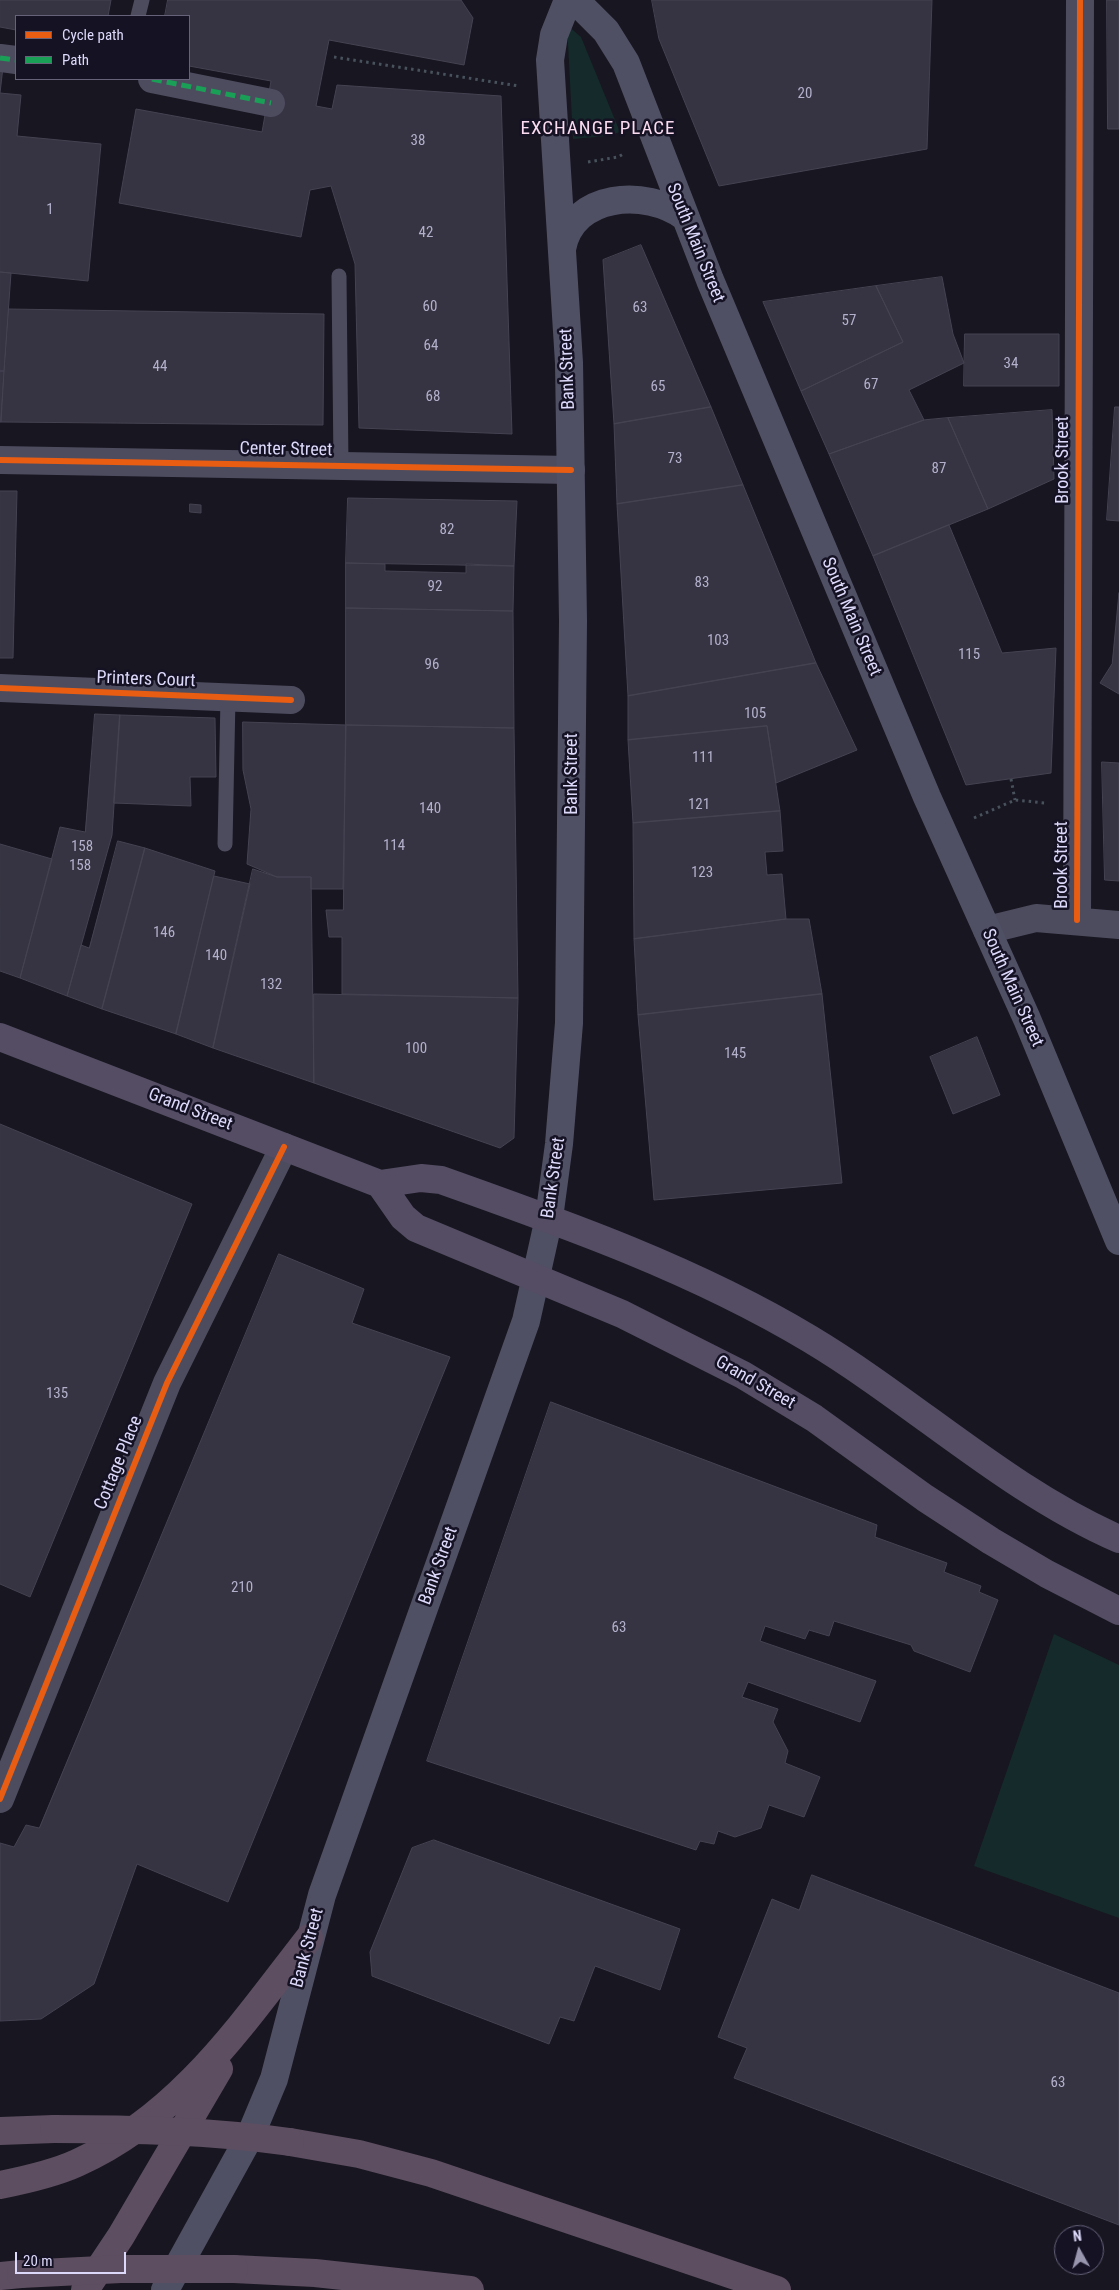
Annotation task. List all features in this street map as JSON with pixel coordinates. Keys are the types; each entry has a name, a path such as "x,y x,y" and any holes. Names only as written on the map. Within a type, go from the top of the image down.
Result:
{"highway":[{"path":"0,2185 76,2164 128,2135 172,2102 216,2056 309,1938"},
{"path":"84,2290 121,2236 254,2009"},
{"path":"0,2131 130,2129 222,2134 290,2142 359,2154 431,2173 777,2290"},
{"path":"10,2275 121,2269 234,2269 315,2272 470,2290"}],"main road":[{"name":"Bank Street","path":"165,2290 228,2179 266,2098 286,2033 309,1938 332,1867 526,1321 537,1279 549,1218 559,1144 569,1023 573,631 569,363 550,60 554,34 568,0"},
{"name":"South Main Street","path":"575,0 606,31 626,64 684,217 926,797 1027,1019 1119,1241"},
{"path":"562,254 565,238 573,224 584,213 602,204 628,199 645,199 674,209 684,217"},
{"name":"Grand Street","path":"0,1037 380,1184 421,1178 441,1180 549,1218 635,1252 760,1311 866,1375 1032,1491 1119,1539"},
{"name":"Grand Street","path":"380,1184 403,1217 416,1228 622,1314 743,1375 814,1418 925,1498 991,1541 1046,1574 1119,1611"}],"street":[{"name":"Brook Street","path":"1077,920 1080,0"},
{"path":"0,58 15,60"},
{"path":"157,80 271,103"},
{"name":"Center Street","path":"0,460 570,470"},
{"name":"Printers Court","path":"0,688 291,700"},
{"path":"987,930 1036,918 1119,925"},
{"name":"Cottage Place","path":"0,1799 167,1383 284,1147"}],"lane":[{"path":"138,15 142,0"},
{"path":"339,276 341,466"},
{"path":"225,844 228,698"}],"path":[{"path":"334,57 522,87"},
{"path":"584,162 618,157 629,150"},
{"path":"1011,779 1015,800"},
{"path":"974,818 1015,800 1049,804"}],"green space":[{"path":"567,25 581,37 620,132 608,136 573,139"},
{"path":"1054,1634 1119,1665 1119,1918 974,1866"}],"building":[{"path":"0,0 111,0 108,15 15,15 15,30 0,27"},
{"path":"168,0 461,0 473,18 464,65 329,40 316,106 332,109 337,85 501,96 512,434 359,428 355,264 331,186 310,190 301,237 119,203 136,109 262,132 271,81 190,66 190,15 165,15"},
{"path":"652,0 932,0 927,149 719,186 659,39"},
{"path":"1107,0 1119,0 1119,129 1108,129"},
{"path":"0,67 3,67 0,93"},
{"path":"0,93 21,95 17,136 101,144 88,281 0,272"},
{"path":"641,245 711,407 614,424 603,260"},
{"path":"0,272 11,273 4,371 0,371"},
{"path":"942,277 953,334 964,363 909,390 924,420 829,454 801,391 903,342 876,286"},
{"path":"876,286 903,342 801,391 763,302"},
{"path":"9,309 324,314 323,425 1,422"},
{"path":"965,334 1059,334 1059,386 964,386"},
{"path":"0,371 4,371 1,422 0,422"},
{"path":"711,407 743,485 617,504 614,424"},
{"path":"1115,407 1119,407 1119,521 1107,520"},
{"path":"1052,410 1054,479 988,509 948,418"},
{"path":"948,418 988,509 873,556 829,454 924,420"},
{"path":"743,485 816,663 628,696 617,504"},
{"path":"0,491 17,491 13,658 0,658"},
{"path":"348,498 517,501 514,566 346,563"},
{"path":"190,504 201,505 201,513 190,512"},
{"path":"949,525 1002,653 1056,648 1051,773 966,785 873,556"},
{"path":"346,563 385,564 385,571 466,573 466,564 514,566 513,611 346,608"},
{"path":"1119,593 1119,694 1100,683 1112,664"},
{"path":"346,608 513,611 514,728 346,725"},
{"path":"816,663 857,750 776,783 767,726 628,740 628,696"},
{"path":"95,714 120,715 112,835 67,996 20,978 60,827 85,832"},
{"path":"120,715 215,718 216,777 190,777 191,806 114,803"},
{"path":"243,722 346,725 343,889 311,889 311,877 277,877 247,864 251,809 243,770"},
{"path":"346,725 514,728 518,998 342,994 342,937 329,937 326,910 343,910"},
{"path":"767,726 780,811 633,823 628,740"},
{"path":"1102,762 1119,763 1119,881 1105,880"},
{"path":"780,811 783,851 765,852 767,875 782,874 786,919 634,939 633,823"},
{"path":"118,841 145,848 102,1009 67,996 81,945 89,948"},
{"path":"0,844 52,859 20,978 0,971"},
{"path":"145,848 215,871 176,1034 102,1009"},
{"path":"253,869 277,877 311,877 314,1083 213,1048"},
{"path":"214,876 250,884 213,1048 176,1034"},
{"path":"786,919 809,919 822,994 638,1015 634,939"},
{"path":"314,994 518,998 514,1138 500,1148 314,1083"},
{"path":"822,994 842,1183 654,1200 638,1015"},
{"path":"977,1037 1000,1095 953,1114 930,1057"},
{"path":"0,1124 192,1204 30,1597 0,1584"},
{"path":"279,1254 364,1289 352,1323 450,1357 228,1902 137,1864 94,1984 41,2019 0,2021 0,1843 14,1847 26,1825 39,1828"},
{"path":"551,1402 877,1525 875,1537 947,1563 944,1572 981,1586 979,1592 998,1600 970,1672 914,1651 911,1645 834,1621 829,1636 809,1630 805,1639 765,1626 760,1641 876,1681 860,1722 748,1682 742,1697 778,1709 773,1722 788,1751 785,1763 820,1777 804,1817 769,1805 761,1828 735,1837 718,1831 714,1844 700,1841 696,1850 427,1761"},
{"path":"434,1840 680,1929 660,1990 595,1966 574,2021 560,2017 549,2044 372,1976 370,1952 412,1848"},
{"path":"812,1875 1119,1993 1119,2225 734,2078 747,2048 718,2037 772,1899 799,1910"}],"marked path":[{"path":"0,58 15,60"},
{"path":"157,80 271,103"}],"cycle path":[{"path":"1077,920 1080,0"},
{"path":"0,460 571,470"},
{"path":"0,688 291,700"},
{"path":"0,1799 167,1383 284,1147"}],"district":[{"name":"EXCHANGE PLACE","path":"598,129"}]}
